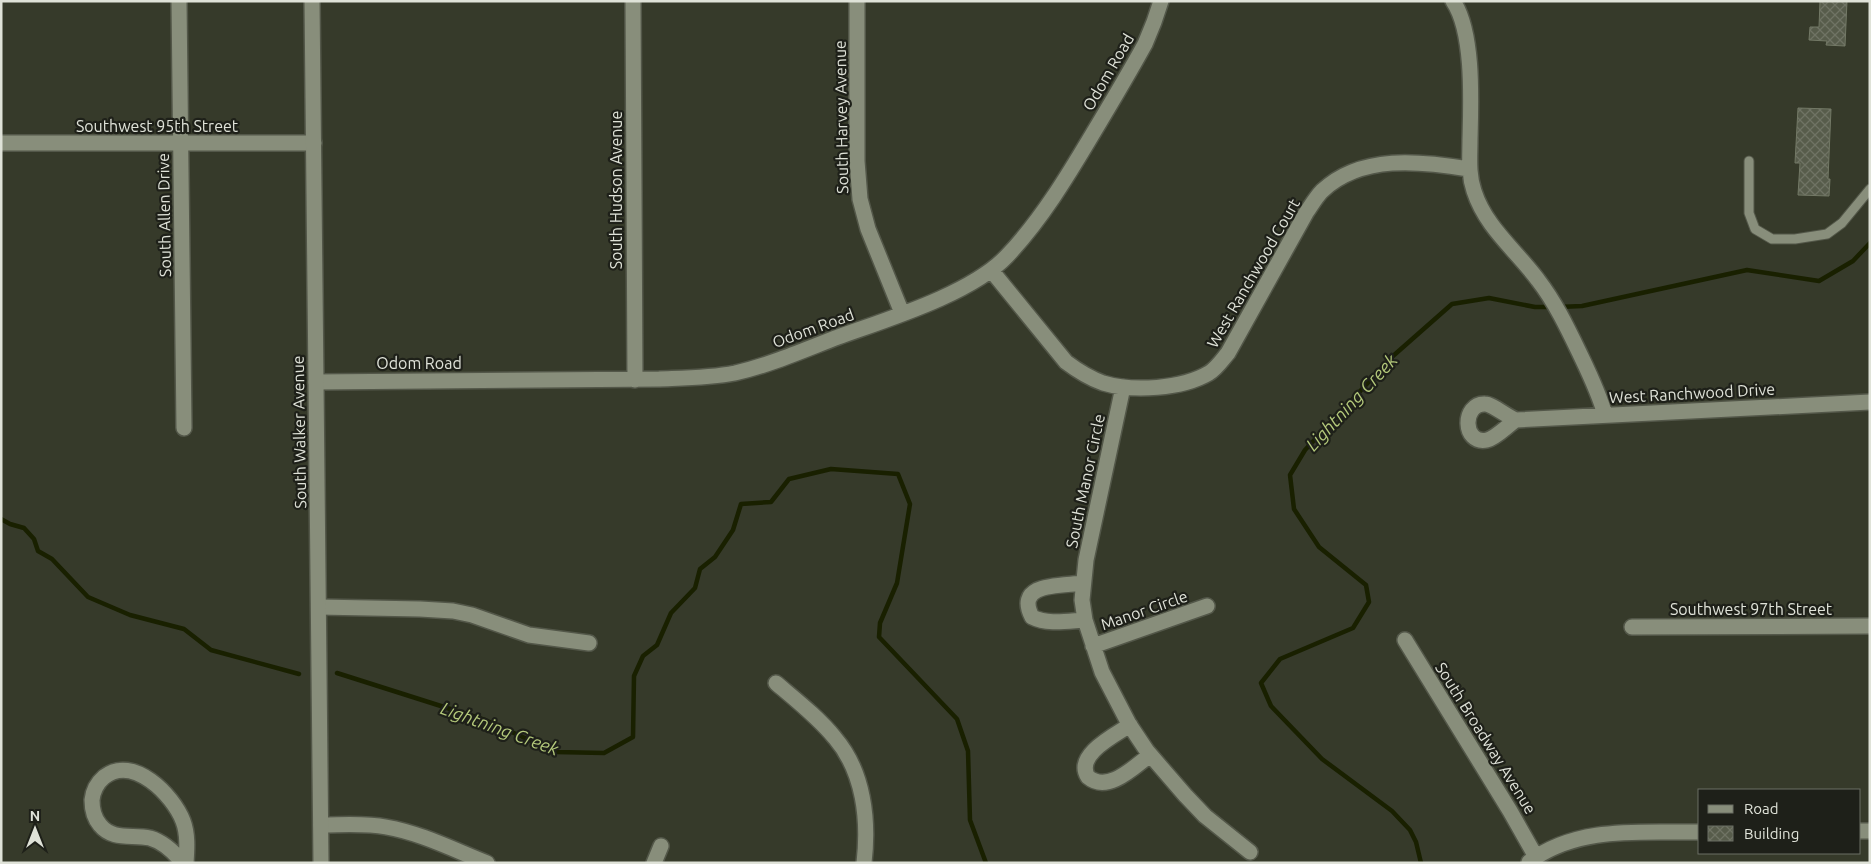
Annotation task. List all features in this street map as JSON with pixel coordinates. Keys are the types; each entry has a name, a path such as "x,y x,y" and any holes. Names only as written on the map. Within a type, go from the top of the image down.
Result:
{"street":[{"name":"South Allen Drive","path":"179,1 184,428"},
{"name":"South Walker Avenue","path":"312,1 321,863"},
{"name":"South Hudson Avenue","path":"634,1 635,380"},
{"name":"South Harvey Avenue","path":"856,1 857,160 860,199 868,229 902,313"},
{"name":"Odom Road","path":"316,382 700,378 733,373 794,354 955,292 991,270 1007,256 1032,227 1064,182 1145,44 1161,1"},
{"path":"1453,1 1460,12 1468,43 1469,169 1475,195 1491,224 1537,277 1564,321 1599,395 1605,415"},
{"name":"Southwest 95th Street","path":"1,144 314,143"},
{"name":"West Ranchwood Court","path":"991,270 1066,362 1092,379 1105,384 1140,388 1186,382 1210,372 1219,364 1237,339 1250,311 1306,213 1321,192 1341,177 1355,170 1368,167 1395,163 1415,163 1469,169"},
{"name":"South Manor Circle","path":"1124,387 1083,583 1082,600 1085,620 1102,672 1130,725 1150,755 1205,816 1250,852"},
{"name":"West Ranchwood Drive","path":"1516,420 1870,402"},
{"path":"1083,583 1049,586 1036,590 1029,597 1028,604 1032,617 1038,620 1085,620"},
{"name":"Manor Circle","path":"1093,646 1207,606"},
{"path":"318,607 420,608 453,611 472,615 529,635 589,643"},
{"name":"Southwest 97th Street","path":"1632,627 1870,626"},
{"name":"South Broadway Avenue","path":"1404,640 1519,824 1532,860"},
{"path":"776,683 820,721 837,739 847,756 857,780 865,808 864,863"},
{"path":"1130,725 1088,756 1085,767 1088,777 1099,782 1114,781 1150,755"},
{"path":"117,771 131,771 156,785 168,797 183,822 186,836 184,863 174,852 159,842 143,837 114,835 102,827 94,814 92,798 98,784 104,778 117,771"},
{"path":"321,825 367,824 387,827 424,838 487,863"},
{"path":"1532,860 1574,840 1609,833 1698,832"},
{"path":"654,863 661,846"}],"lane":[{"path":"1749,161 1749,213 1755,229 1772,239 1795,239 1827,234 1842,223 1870,189"}],"building":[{"path":"1820,1 1847,1 1845,46 1826,45 1827,41 1809,40 1810,27 1819,27"},
{"path":"1798,108 1831,109 1829,196 1798,195 1800,163 1795,163"}],"waterway":[{"name":"Lightning Creek","path":"1559,307 1582,306 1747,270 1819,281 1853,261 1870,243"},
{"name":"Lightning Creek","path":"1421,863 1416,842 1410,830 1392,811 1322,759 1271,706 1261,683 1280,659 1353,628 1369,602 1366,585 1319,547 1294,509 1290,475 1305,450 1393,356 1452,304 1489,298 1535,307 1551,307"},
{"name":"Lightning Creek","path":"337,673 485,720 556,752 604,753 633,737 634,676 643,656 657,645 671,613 695,588 700,569 715,557 733,530 741,504 771,502 789,479 831,469 898,474 910,504 897,583 880,623 879,637 957,719 968,751 970,820 986,863"},
{"name":"Lightning Creek","path":"1,519 24,528 34,539 38,551 52,559 88,597 130,615 184,629 211,650 299,674"}]}
